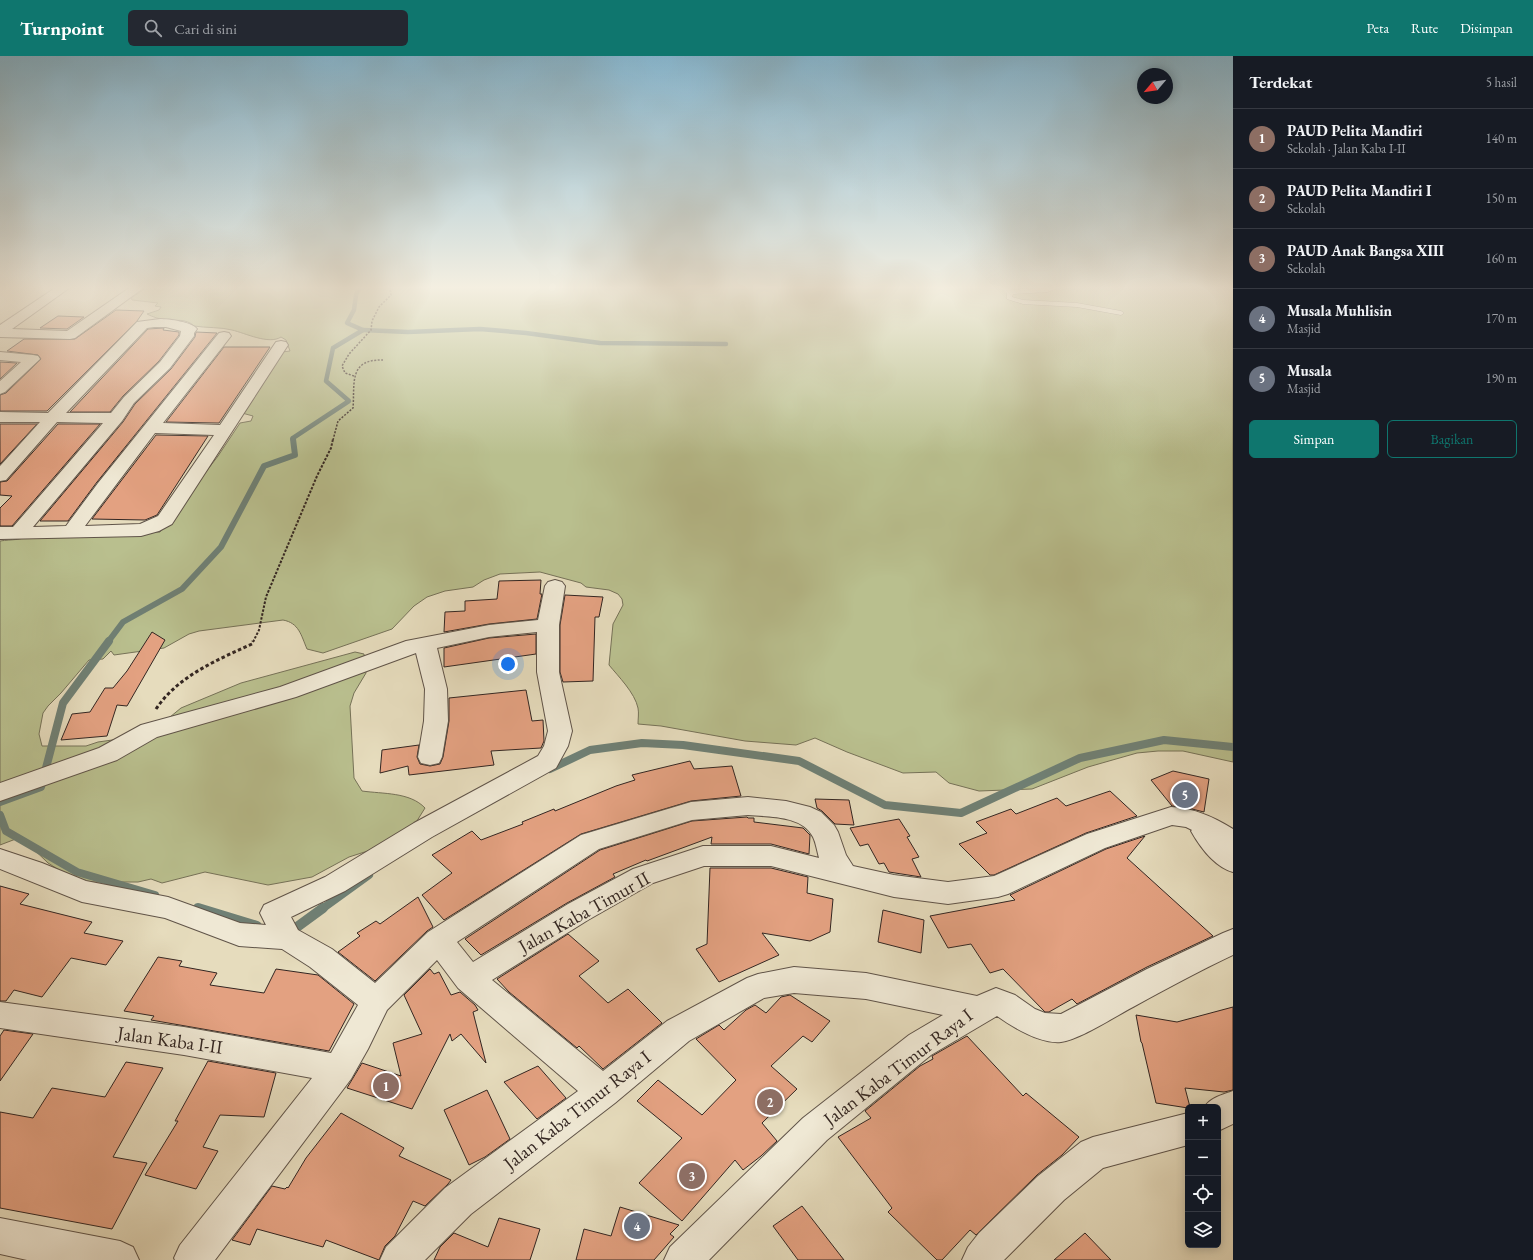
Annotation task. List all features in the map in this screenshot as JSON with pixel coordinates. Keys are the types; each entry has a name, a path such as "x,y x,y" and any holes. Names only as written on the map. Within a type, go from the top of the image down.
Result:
{"street":[{"path":"0,476 52,418 125,342"},
{"path":"19,532 116,418 129,400 165,364 182,342"},
{"path":"72,531 104,487 219,342"},
{"path":"0,533 141,530 152,527 165,520 281,345"},
{"path":"0,356 33,359 0,389"},
{"path":"0,417 116,418"},
{"path":"151,428 224,430"},
{"path":"376,1001 285,931 274,913 335,884 423,830 547,762 556,746 560,731 548,672 548,625 554,586"},
{"path":"3,791 108,754 149,731 288,692 425,643 489,631 548,625"},
{"path":"425,643 436,689 436,721 430,757"},
{"path":"191,1259 339,1069 357,1039 376,1001 438,940 590,842 691,810 748,806 786,810 812,819 825,832 833,858 844,874"},
{"name":"Jalan Kaba Timur II","path":"469,980 578,912 643,876 703,856 771,856 894,886 948,893 998,886 1096,841 1171,816 1183,816 1197,820 1233,842"},
{"path":"1197,820 1224,854 1233,862"},
{"path":"0,859 32,870 82,891 168,908 239,934 285,931"},
{"path":"438,940 469,980 603,1092"},
{"path":"979,1010 994,1002 1000,1002 1024,1018 1042,1026 1061,1028 1075,1023 1158,978 1233,941"},
{"name":"Jalan Kaba Timur Raya I","path":"399,1260 458,1201 603,1092 678,1031 758,987 794,980 866,986 979,1010"},
{"name":"Jalan Kaba Timur Raya I","path":"683,1260 815,1129 920,1045 979,1010"},
{"name":"Jalan Kaba I-II","path":"0,1015 184,1041 339,1069"},
{"path":"1221,1113 1233,1106"},
{"path":"981,1260 992,1246 1051,1188 1093,1154 1185,1130"},
{"path":"0,1236 120,1260"}],"path":[{"path":"354,376 345,373 342,366 349,354 360,342"},
{"path":"149,731 158,706 180,682 216,660 252,644 259,630 266,597 314,483 331,448 338,421 353,408 354,376 361,367 368,362 383,360"}],"green space":[{"path":"287,342 1233,342 1233,762 1183,751 1137,753 1088,767 1032,789 979,791 949,783 936,772 903,773 815,738 796,745 745,741 661,726 638,724 638,708 636,702 626,685 609,665 613,624 623,605 622,599 618,594 609,590 586,587 581,583 540,572 500,574 484,580 473,587 445,591 427,597 414,606 392,629 323,653 307,649 299,630 293,624 283,620 199,631 189,634 164,648 114,655 111,651 103,659 89,660 43,713 39,734 42,746 86,746 98,742 148,735 181,708 241,683 355,652 364,654 366,673 354,693 350,706 354,778 362,791 404,796 419,803 425,808 415,824 374,849 349,857 312,877 268,885 205,872 162,883 151,879 138,882 78,882 48,863 21,837 0,845 0,541 19,539 31,535 160,532 218,456 240,423 251,421 253,416 242,413 282,352 290,351"}],"building":[{"path":"19,342 116,342 47,411 0,411 0,395 6,393 41,359 38,355 7,351"},
{"path":"136,342 173,342 159,361 123,396 110,412 70,412"},
{"path":"191,342 210,342 97,482 68,521 40,521 123,422 135,404 171,369"},
{"path":"224,347 270,347 219,423 166,422"},
{"path":"0,362 17,363 0,379"},
{"path":"0,424 37,424 0,464"},
{"path":"58,424 100,424 12,526 0,526 0,508 12,496 0,495 0,482 7,481"},
{"path":"156,435 208,436 157,515 145,520 92,519"},
{"path":"541,580 540,594 542,594 537,619 489,624 444,632 445,612 465,611 465,601 497,599 499,581"},
{"path":"565,595 603,597 599,617 595,617 593,681 563,682 560,672 560,625"},
{"path":"152,632 165,640 127,706 117,705 107,736 61,740 72,714 90,712 105,688 113,688 127,671"},
{"path":"536,634 536,654 444,667 444,648 489,638"},
{"path":"526,690 532,721 543,720 544,741 541,748 491,751 494,765 409,775 408,766 380,773 382,750 419,745 417,757 420,764 430,766 440,764 443,757 449,721 449,698"},
{"path":"690,761 694,769 732,766 741,796 691,801 581,834 444,920 422,895 452,873 432,855 472,831 481,840 523,824 522,822 554,809 555,811 616,786 635,780 632,775"},
{"path":"1173,771 1209,779 1204,812 1172,806 1151,780"},
{"path":"1110,791 1137,816 1086,833 994,875 990,875 959,844 987,833 976,822 1011,809 1016,814 1057,798 1066,806"},
{"path":"815,799 849,800 854,825 835,824 817,808"},
{"path":"747,817 754,818 754,822 803,828 810,835 809,854 771,844 711,844 712,837 647,861 646,860 613,874 615,877 567,903 481,955 465,939 600,850 692,821"},
{"path":"899,819 910,836 907,837 919,857 912,859 921,877 889,872 884,863 879,864 868,844 860,846 850,828"},
{"path":"1145,836 1127,858 1213,936 1147,967 1077,1004 1072,999 1049,1012 1045,1012 1003,969 990,973 971,944 948,948 930,916 1015,900 1010,895 1106,849"},
{"path":"710,868 771,868 808,877 807,893 833,899 830,932 810,941 762,933 779,955 719,982 696,949 707,944"},
{"path":"0,886 29,894 20,904 92,922 84,933 123,941 106,965 71,958 42,997 14,990 6,1001 0,1001"},
{"path":"418,897 433,927 375,981 338,952 360,936 357,933 376,921 380,924"},
{"path":"883,910 924,920 921,953 878,942"},
{"path":"568,934 599,961 579,976 608,1003 628,989 662,1023 603,1069 579,1046 577,1048 509,992 497,979"},
{"path":"158,957 182,961 179,966 217,973 210,985 264,993 276,969 318,975 354,1004 329,1051 151,1020 154,1016 124,1011"},
{"path":"430,969 434,974 439,972 451,995 460,992 475,1005 478,1010 473,1012 486,1063 461,1034 452,1041 450,1034 412,1109 347,1088 362,1063 401,1076 393,1043 422,1034 404,995"},
{"path":"790,995 830,1021 812,1042 803,1036 771,1066 797,1089 762,1123 777,1141 743,1170 735,1160 682,1221 639,1183 682,1138 637,1101 658,1080 702,1115 736,1080 696,1039 719,1025 724,1030 746,1010 755,1005 766,1013 781,997"},
{"path":"1233,1007 1233,1090 1224,1092 1185,1088 1189,1104 1185,1104 1185,1108 1156,1103 1136,1015 1177,1022"},
{"path":"4,1030 33,1034 0,1081 0,1036"},
{"path":"967,1036 1023,1096 1026,1093 1079,1137 1062,1155 1037,1175 976,1235 970,1230 942,1260 937,1260 888,1212 892,1208 838,1137 871,1118 865,1111 920,1066 933,1059 932,1056"},
{"path":"208,1061 276,1073 264,1117 220,1115 203,1147 218,1151 196,1189 145,1175 178,1121 175,1121"},
{"path":"126,1062 163,1068 113,1157 147,1163 112,1229 0,1208 0,1112 33,1118 52,1088 105,1097"},
{"path":"538,1066 566,1098 537,1119 504,1082"},
{"path":"487,1090 510,1139 485,1157 469,1165 444,1110"},
{"path":"341,1113 404,1148 399,1156 451,1180 425,1206 413,1201 395,1236 385,1246 379,1260 326,1240 323,1247 257,1229 250,1245 232,1240 272,1186 285,1189 287,1187 288,1188 306,1158"},
{"path":"802,1206 844,1260 798,1260 773,1226"},
{"path":"620,1207 679,1225 670,1234 674,1237 654,1260 576,1260 584,1229 611,1236"},
{"path":"499,1218 540,1229 530,1260 434,1260 440,1247 454,1233 488,1247"},
{"path":"1085,1233 1111,1260 1054,1260"}],"waterway":[{"path":"293,439 349,401 326,381 333,348 343,342"},
{"path":"594,342 726,344"},
{"path":"108,642 123,622 182,589 221,547 264,466 295,455 293,439"},
{"path":"0,802 41,787 63,703 109,641"},
{"path":"550,769 590,750 642,743 683,745 799,761 885,805 961,813 1080,758 1164,740 1233,747"},
{"path":"0,815 6,831 77,872 155,895"},
{"path":"322,909 369,875"},
{"path":"201,909 198,908 257,926"},
{"path":"288,928 297,927 323,908"}],"place":[{"name":"Musala","path":"1185,795"},
{"name":"PAUD Pelita Mandiri","path":"386,1086"},
{"name":"PAUD Pelita Mandiri I","path":"770,1102"},
{"name":"PAUD Anak Bangsa XIII","path":"692,1176"},
{"name":"Musala Muhlisin","path":"637,1226"}]}
